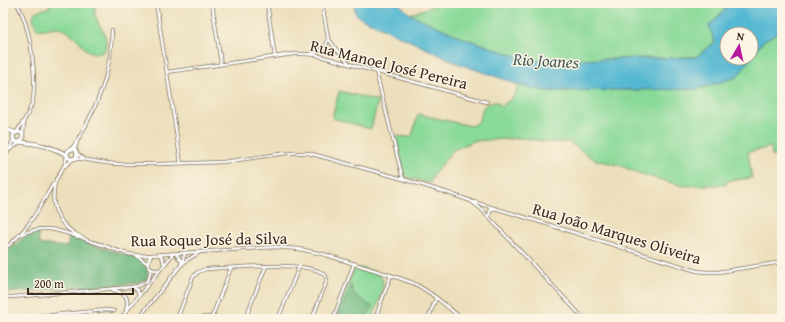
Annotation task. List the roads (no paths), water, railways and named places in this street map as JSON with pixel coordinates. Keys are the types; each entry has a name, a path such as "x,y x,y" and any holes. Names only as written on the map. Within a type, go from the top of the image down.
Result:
{"street":[{"path":"3,161 9,150 14,135 31,108 33,98 34,74 31,48 27,28 18,3"},
{"path":"156,3 181,164"},
{"path":"212,3 221,64"},
{"path":"267,3 275,57"},
{"path":"310,54 326,47 328,42 322,3"},
{"path":"63,168 76,157 75,148 78,140 103,88 110,56 112,30"},
{"path":"328,38 336,49 351,64"},
{"name":"Rua Manoel José Pereira","path":"167,72 275,57 310,54 487,102"},
{"path":"376,71 404,180"},
{"path":"9,150 23,138 25,119"},
{"path":"3,129 16,133 19,132 37,144"},
{"path":"3,129 16,142 37,144 73,159"},
{"path":"3,250 21,234 31,221 63,168 69,151 78,140"},
{"path":"54,150 73,150 88,160"},
{"name":"Rua João Marques Oliveira","path":"73,159 115,164 181,164 223,162 300,152 420,184 697,271 718,272 782,262"},
{"name":"Rua Roque José da Silva","path":"56,180 54,186 53,203 57,214 68,229 86,240"},
{"path":"471,201 489,216 584,319"},
{"path":"489,216 490,211 494,208"},
{"name":"Rua Roque José da Silva","path":"21,234 45,228 136,255 160,255 263,247 311,251 354,263 413,283 424,289 462,319"},
{"path":"182,264 202,251"},
{"path":"187,253 187,260"},
{"path":"140,318 182,264 187,253"},
{"path":"120,319 164,264 175,254 182,264"},
{"path":"4,297 141,285 148,279 150,268 148,264 136,255"},
{"path":"148,264 148,260 151,255"},
{"path":"160,255 164,264"},
{"path":"333,319 354,263"},
{"path":"229,319 212,317 177,319 193,277 198,272 206,269 275,265 299,267 319,271 326,275 327,278 312,319"},
{"path":"244,319 266,266"},
{"path":"278,319 299,267"},
{"path":"150,268 153,270 160,270"},
{"path":"212,317 231,268"},
{"path":"375,319 391,275"},
{"path":"125,295 126,290 131,287"},
{"path":"131,287 137,290 139,296"},
{"path":"109,289 121,292 125,295 128,304 126,312"},
{"path":"428,319 436,298"},
{"path":"127,299 131,301 135,300"},
{"path":"7,319 107,310 114,311"}],"water":[{"path":"354,3 398,3 410,14 463,38 531,61 696,57 715,42 709,26 731,3 782,3 782,30 763,41 759,47 759,26 719,26 719,66 745,66 737,77 698,89 546,91 519,85 459,64 361,18 355,13"}],"water label":[{"name":"Rio Joanes","path":"546,60"}]}
